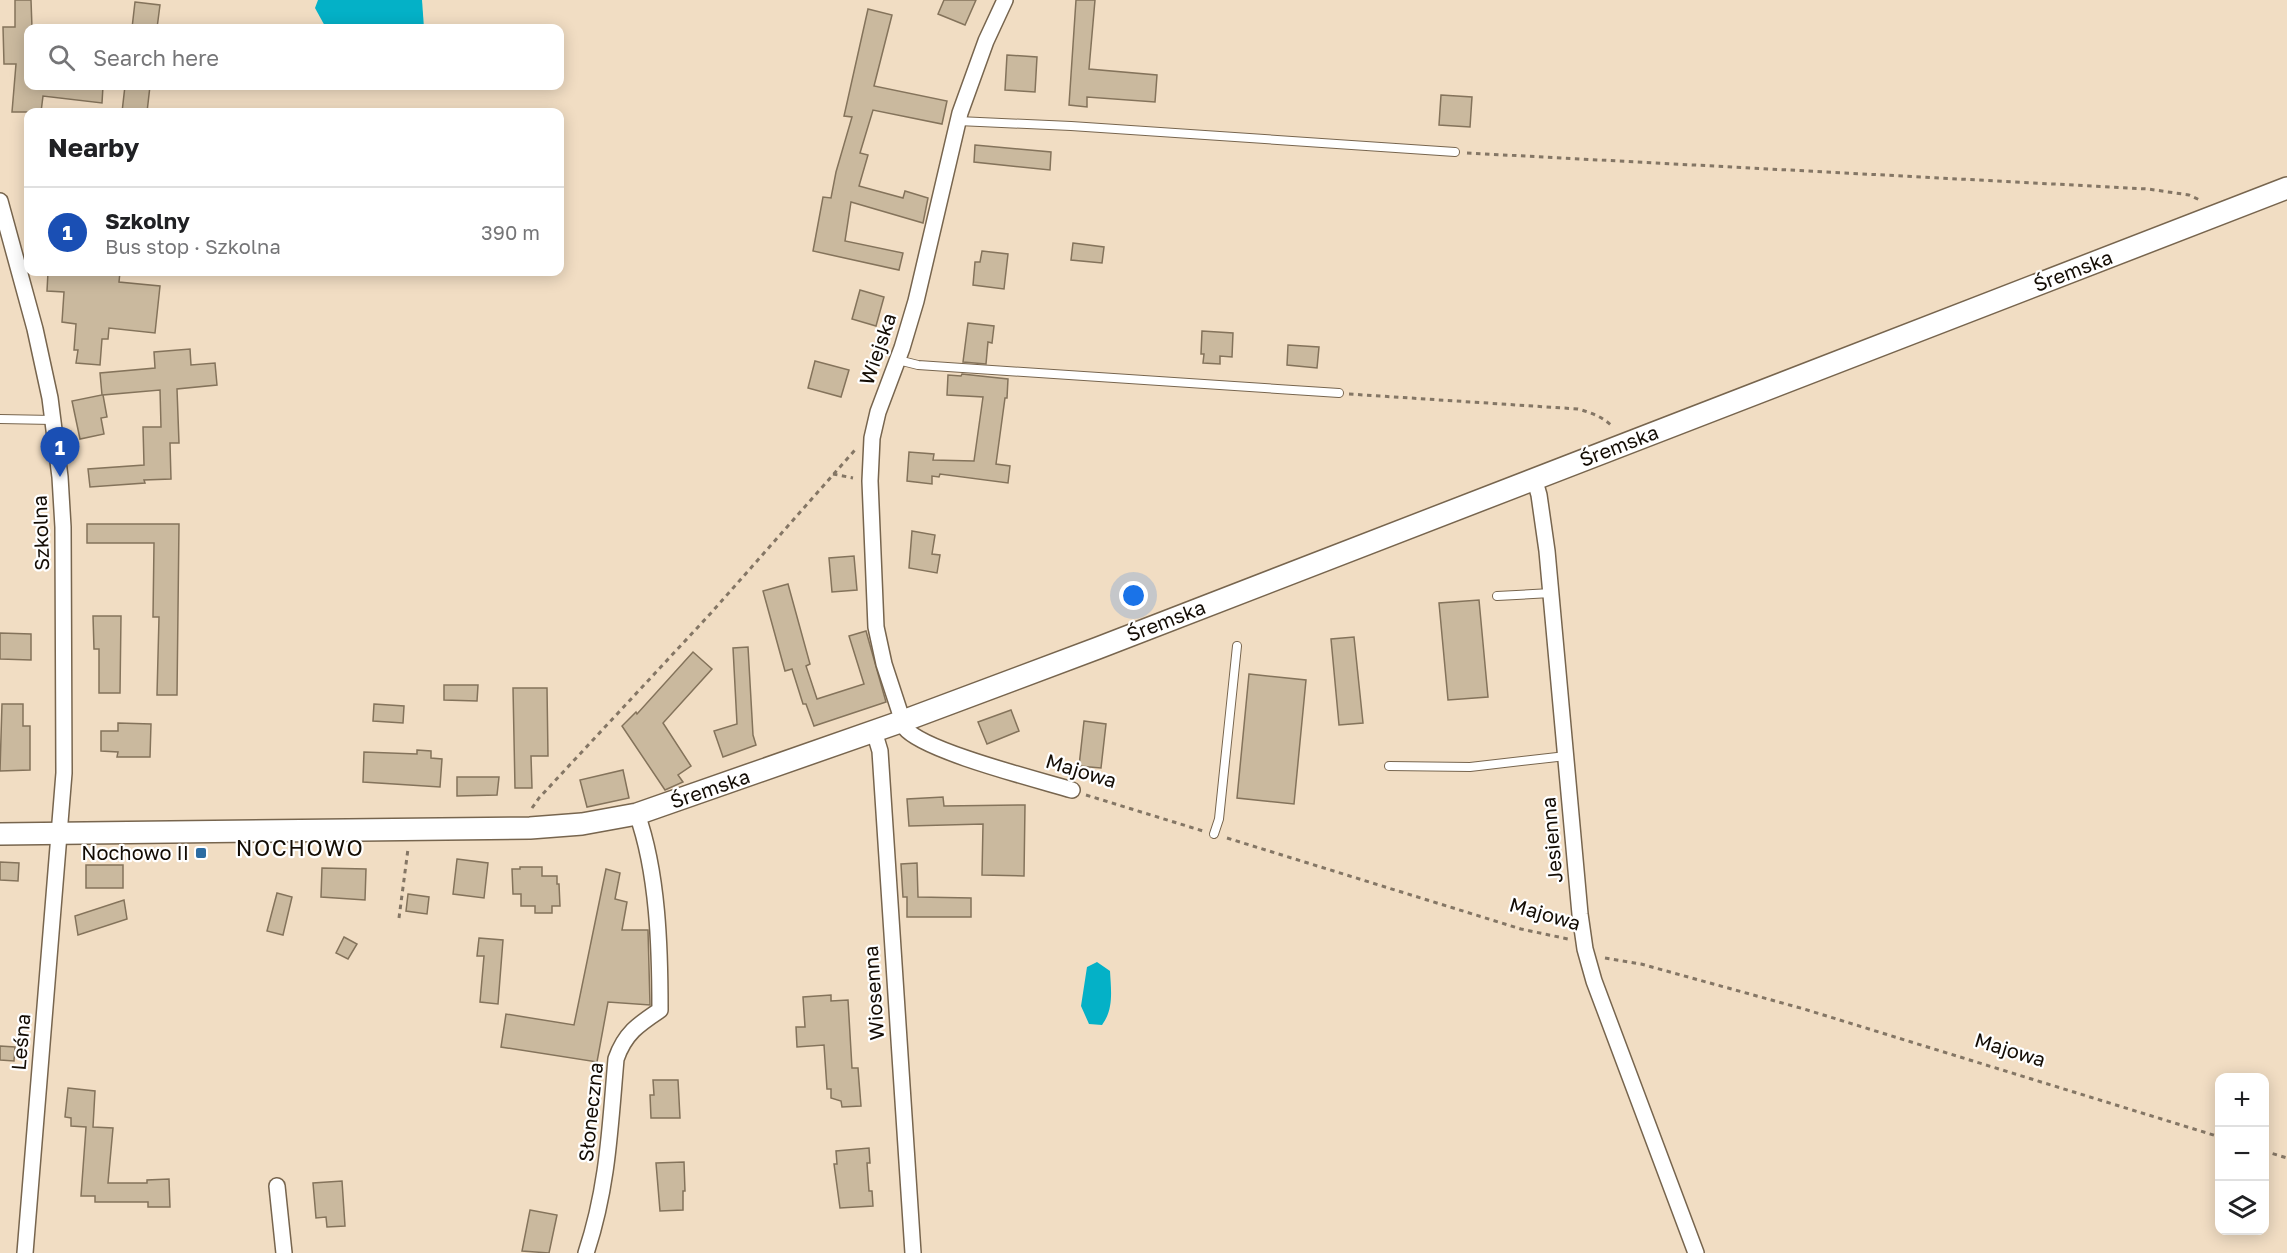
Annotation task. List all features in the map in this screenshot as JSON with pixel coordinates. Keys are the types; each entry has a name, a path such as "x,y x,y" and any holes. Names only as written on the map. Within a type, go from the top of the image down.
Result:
{"main road":[{"name":"Śremska","path":"0,834 530,828 582,824 637,814 903,721 1098,648 2287,188"}],"street":[{"name":"Wiejska","path":"903,721 884,664 876,627 870,481 872,438 878,412 898,360 923,274 958,121 976,66 1005,0"},
{"name":"Szkolna","path":"0,201 40,350 54,420 60,477 63,527 64,752 59,834"},
{"name":"Jesienna","path":"1534,478 1540,502 1551,593 1585,949 1603,1005 1696,1253"},
{"name":"Majowa","path":"903,721 912,736 943,750 1072,790"},
{"name":"Wiosenna","path":"874,731 880,762 913,1253"},
{"name":"Słoneczna","path":"586,1253 598,1215 606,1171 616,1059 621,1044 632,1030 660,1010 654,884 637,814"},
{"name":"Leśna","path":"25,1253 59,834"},
{"path":"277,1186 284,1253"}],"lane":[{"path":"958,121 1071,126 1455,152"},
{"path":"898,360 930,366 1339,393"},
{"path":"0,420 54,420"},
{"path":"1497,596 1551,593"},
{"path":"1214,834 1219,819 1237,646"},
{"path":"1389,766 1470,767 1566,756"}],"path":[{"path":"1455,152 2148,189 2188,195 2204,201 2210,218"},
{"path":"1339,393 1578,409 1606,420 1623,444"},
{"path":"530,828 534,803 711,614 862,442 872,438"},
{"path":"833,474 870,481"},
{"name":"Majowa","path":"1072,790 1521,929 1573,940 1599,958 1641,964 1804,1009 2215,1135"},
{"path":"399,918 409,829"},
{"path":"2269,1152 2287,1158"}],"water":[{"path":"318,0 422,0 424,24 324,24 315,8"},
{"path":"1097,962 1110,971 1110,1006 1102,1025 1089,1024 1081,1006 1087,967"}],"building":[{"path":"15,0 31,0 32,24 24,24 24,90 103,90 102,103 43,96 42,108 24,108 24,112 12,112 16,64 4,64 3,27 15,27"},
{"path":"944,0 976,0 965,25 938,14"},
{"path":"1076,0 1095,0 1089,69 1157,75 1155,102 1087,97 1087,107 1069,105"},
{"path":"135,2 160,5 158,24 132,24"},
{"path":"868,9 892,15 874,86 947,101 942,124 873,110 860,153 868,155 859,186 903,198 905,191 928,198 923,223 851,202 845,241 903,253 899,270 813,251 823,197 831,198 852,117 844,116"},
{"path":"1007,55 1037,57 1035,92 1005,90"},
{"path":"125,90 150,90 147,108 122,108"},
{"path":"1441,95 1472,97 1470,127 1439,125"},
{"path":"975,145 1051,152 1050,170 974,162"},
{"path":"1073,243 1104,247 1102,263 1071,260"},
{"path":"982,251 1008,254 1004,289 973,285 975,262 980,262"},
{"path":"48,276 120,276 119,282 160,286 155,333 109,328 108,339 102,339 100,365 76,363 78,350 74,350 76,324 62,322 64,292 47,291"},
{"path":"860,290 884,297 876,326 852,319"},
{"path":"968,323 994,326 992,343 988,342 986,364 963,362"},
{"path":"1202,331 1233,333 1232,357 1220,356 1220,364 1203,363"},
{"path":"1288,345 1319,347 1317,368 1287,365"},
{"path":"190,349 191,365 215,363 217,385 177,389 179,443 170,443 171,479 90,487 88,469 144,465 143,427 161,427 160,390 103,395 107,417 101,418 104,434 80,439 72,401 102,395 100,373 155,368 154,352"},
{"path":"815,361 849,370 841,397 808,388"},
{"path":"962,374 1008,379 996,464 1010,466 1008,483 940,474 939,477 932,476 932,484 907,481 909,452 934,454 933,460 974,461 983,397 947,395 948,375 961,376"},
{"path":"87,524 179,524 177,695 157,695 159,617 153,617 154,543 87,543"},
{"path":"912,531 935,535 932,554 940,555 937,573 909,568"},
{"path":"854,556 857,590 832,592 829,558"},
{"path":"788,584 810,664 806,666 817,699 864,684 849,636 866,631 886,702 814,726 806,704 803,704 792,669 785,671 763,591"},
{"path":"1479,600 1488,697 1448,700 1439,603"},
{"path":"93,616 121,616 120,693 99,693 99,649 94,649"},
{"path":"0,633 31,634 31,660 0,659"},
{"path":"1354,637 1363,723 1339,725 1331,639"},
{"path":"748,647 753,735 756,745 723,757 714,731 737,724 733,648"},
{"path":"693,652 712,669 663,723 691,766 678,775 683,782 665,790 622,726 636,712 637,714"},
{"path":"1249,674 1306,680 1294,804 1237,798"},
{"path":"444,685 478,685 477,701 444,700"},
{"path":"513,688 547,688 548,756 531,756 532,788 515,788"},
{"path":"2,704 23,704 23,726 30,726 30,770 0,771"},
{"path":"374,704 404,706 403,723 373,721"},
{"path":"1011,710 1019,731 987,744 978,722"},
{"path":"1084,721 1106,724 1101,768 1079,766"},
{"path":"118,723 151,724 150,757 117,757 118,752 101,751 101,731 118,731"},
{"path":"417,750 431,751 431,758 442,759 440,787 363,782 364,752 417,754"},
{"path":"623,770 629,798 587,807 580,780"},
{"path":"457,777 499,777 497,795 457,796"},
{"path":"943,797 944,806 1025,805 1024,876 982,875 983,824 909,826 907,799"},
{"path":"457,859 488,863 484,898 453,894"},
{"path":"0,862 19,863 18,881 0,880"},
{"path":"917,863 918,897 971,898 971,917 907,917 907,897 903,897 901,864"},
{"path":"86,865 123,865 123,888 86,888"},
{"path":"520,867 542,867 542,876 557,876 560,906 552,906 552,913 535,913 535,906 521,906 521,894 513,894 512,869 520,869"},
{"path":"322,868 366,869 365,900 321,897"},
{"path":"606,869 620,873 615,899 627,902 622,930 648,930 650,1005 608,1002 597,1062 501,1047 506,1014 574,1025"},
{"path":"277,893 292,897 283,935 267,931"},
{"path":"408,894 429,897 427,914 406,911"},
{"path":"124,900 127,919 78,935 75,916"},
{"path":"344,937 357,944 348,959 336,953"},
{"path":"479,938 503,940 498,1004 480,1002 484,956 477,956"},
{"path":"831,995 831,1001 848,1000 852,1068 858,1068 861,1106 842,1107 841,1101 831,1098 831,1089 827,1089 824,1045 797,1047 796,1027 805,1027 803,997"},
{"path":"0,1046 15,1047 14,1061 0,1060"},
{"path":"653,1080 678,1080 680,1118 651,1118 650,1095 654,1095"},
{"path":"68,1088 95,1091 93,1127 113,1128 108,1183 147,1183 147,1180 169,1179 170,1207 148,1207 148,1202 95,1202 95,1196 81,1196 86,1127 71,1126 71,1118 65,1117"},
{"path":"869,1148 870,1163 867,1163 869,1191 872,1191 873,1206 840,1208 834,1164 837,1164 836,1151"},
{"path":"684,1162 683,1210 660,1211 656,1163"},
{"path":"342,1181 345,1226 327,1227 326,1217 316,1218 313,1183"},
{"path":"530,1210 557,1215 549,1253 522,1251"}],"place":[{"name":"Szkolny","path":"60,477"},
{"name":"Nochowo II","path":"201,853"}],"district":[{"name":"NOCHOWO","path":"300,848"}]}
